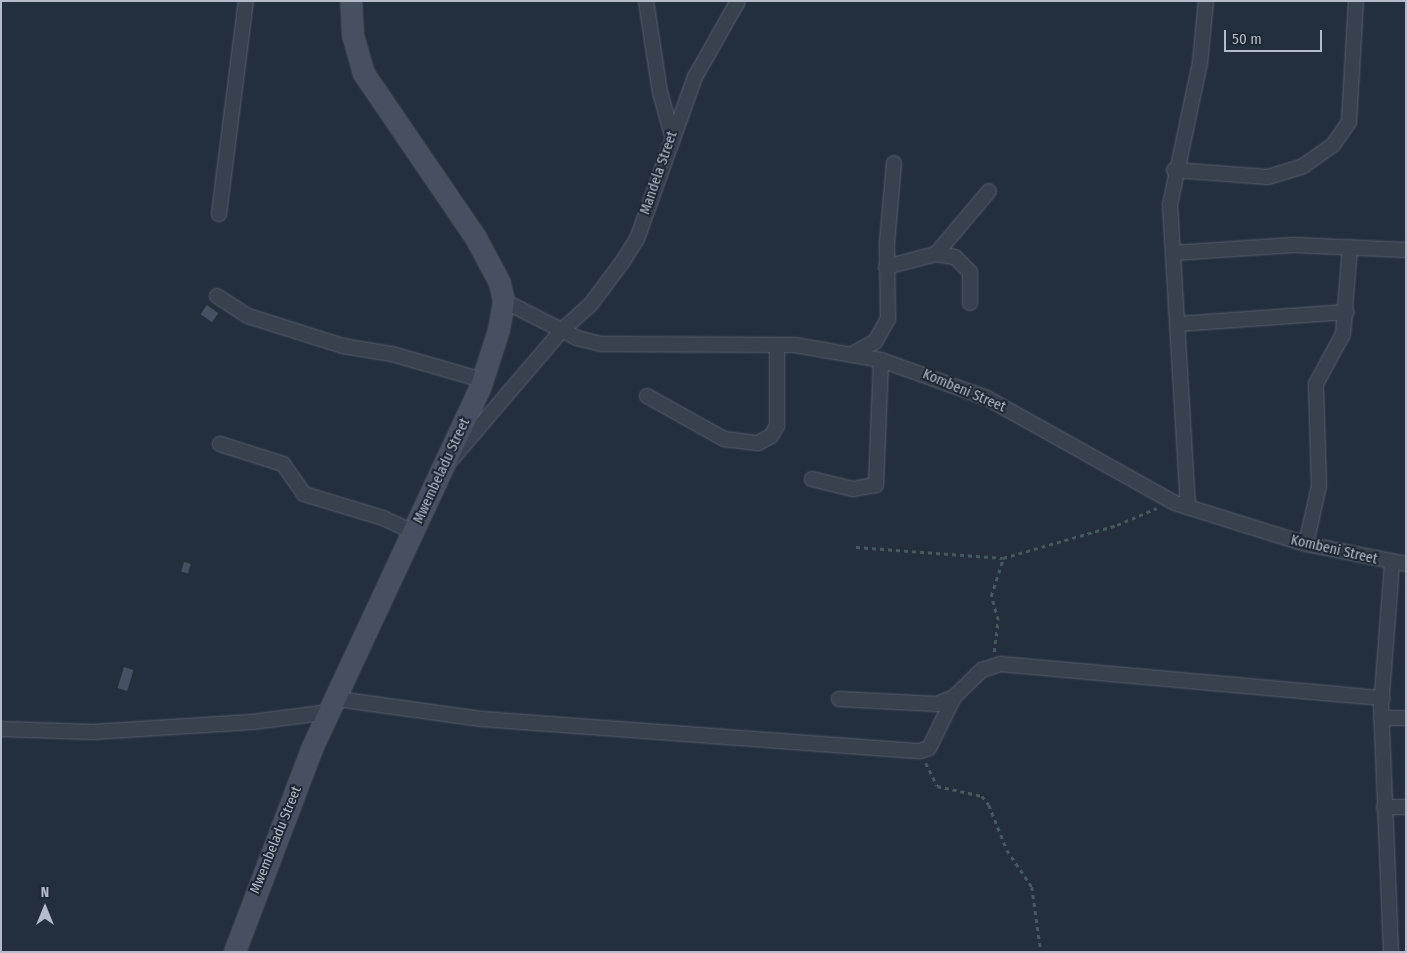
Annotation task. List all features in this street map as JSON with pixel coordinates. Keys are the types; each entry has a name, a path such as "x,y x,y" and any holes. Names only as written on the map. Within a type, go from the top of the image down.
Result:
{"street":[{"path":"218,214 246,1"},
{"path":"351,1 356,53 364,74 476,238 500,283 504,301"},
{"path":"646,1 660,92 672,134"},
{"name":"Mandela Street","path":"446,464 487,422 560,331 591,304 637,239 672,134 695,77 738,1"},
{"path":"1188,507 1170,205 1174,170 1200,63 1206,1"},
{"path":"1174,170 1268,177 1302,166 1333,145 1349,122 1356,1"},
{"path":"854,353 883,332 888,319 886,267 894,163"},
{"path":"936,254 989,190"},
{"path":"1173,253 1294,245 1406,250"},
{"path":"1306,544 1319,486 1316,384 1343,334 1347,312 1350,247"},
{"path":"886,267 936,254 965,263 970,303"},
{"path":"217,296 248,316 343,346 392,354 482,380"},
{"name":"Kombeni Street","path":"504,301 560,331 602,344 777,346 854,353 881,360 987,398 1174,503 1306,544 1399,563"},
{"name":"Mwembeladu Street","path":"235,952 333,706 446,464 482,380 504,301"},
{"path":"1178,324 1347,312"},
{"path":"647,396 724,439 758,443 771,436 777,426 777,346"},
{"path":"812,479 853,489 876,485 881,360"},
{"path":"220,444 283,464 304,494 383,518 413,532"},
{"path":"1391,952 1381,718 1399,563"},
{"path":"840,698 937,704 954,697 991,666 1382,698"},
{"path":"1,729 93,732 252,722 333,706 482,719 920,751 929,748 954,697"},
{"path":"1381,718 1406,718"},
{"path":"1384,807 1406,807"}],"path":[{"path":"856,547 1003,558 1117,526 1174,503"},
{"path":"991,666 998,631 992,596 1003,558"},
{"path":"920,751 937,786 982,796 989,805 1007,850 1032,887 1042,952"}],"building":[{"path":"207,305 218,313 212,322 201,314"},
{"path":"184,562 191,564 188,574 181,572"},
{"path":"124,667 134,670 127,691 118,688"}]}
